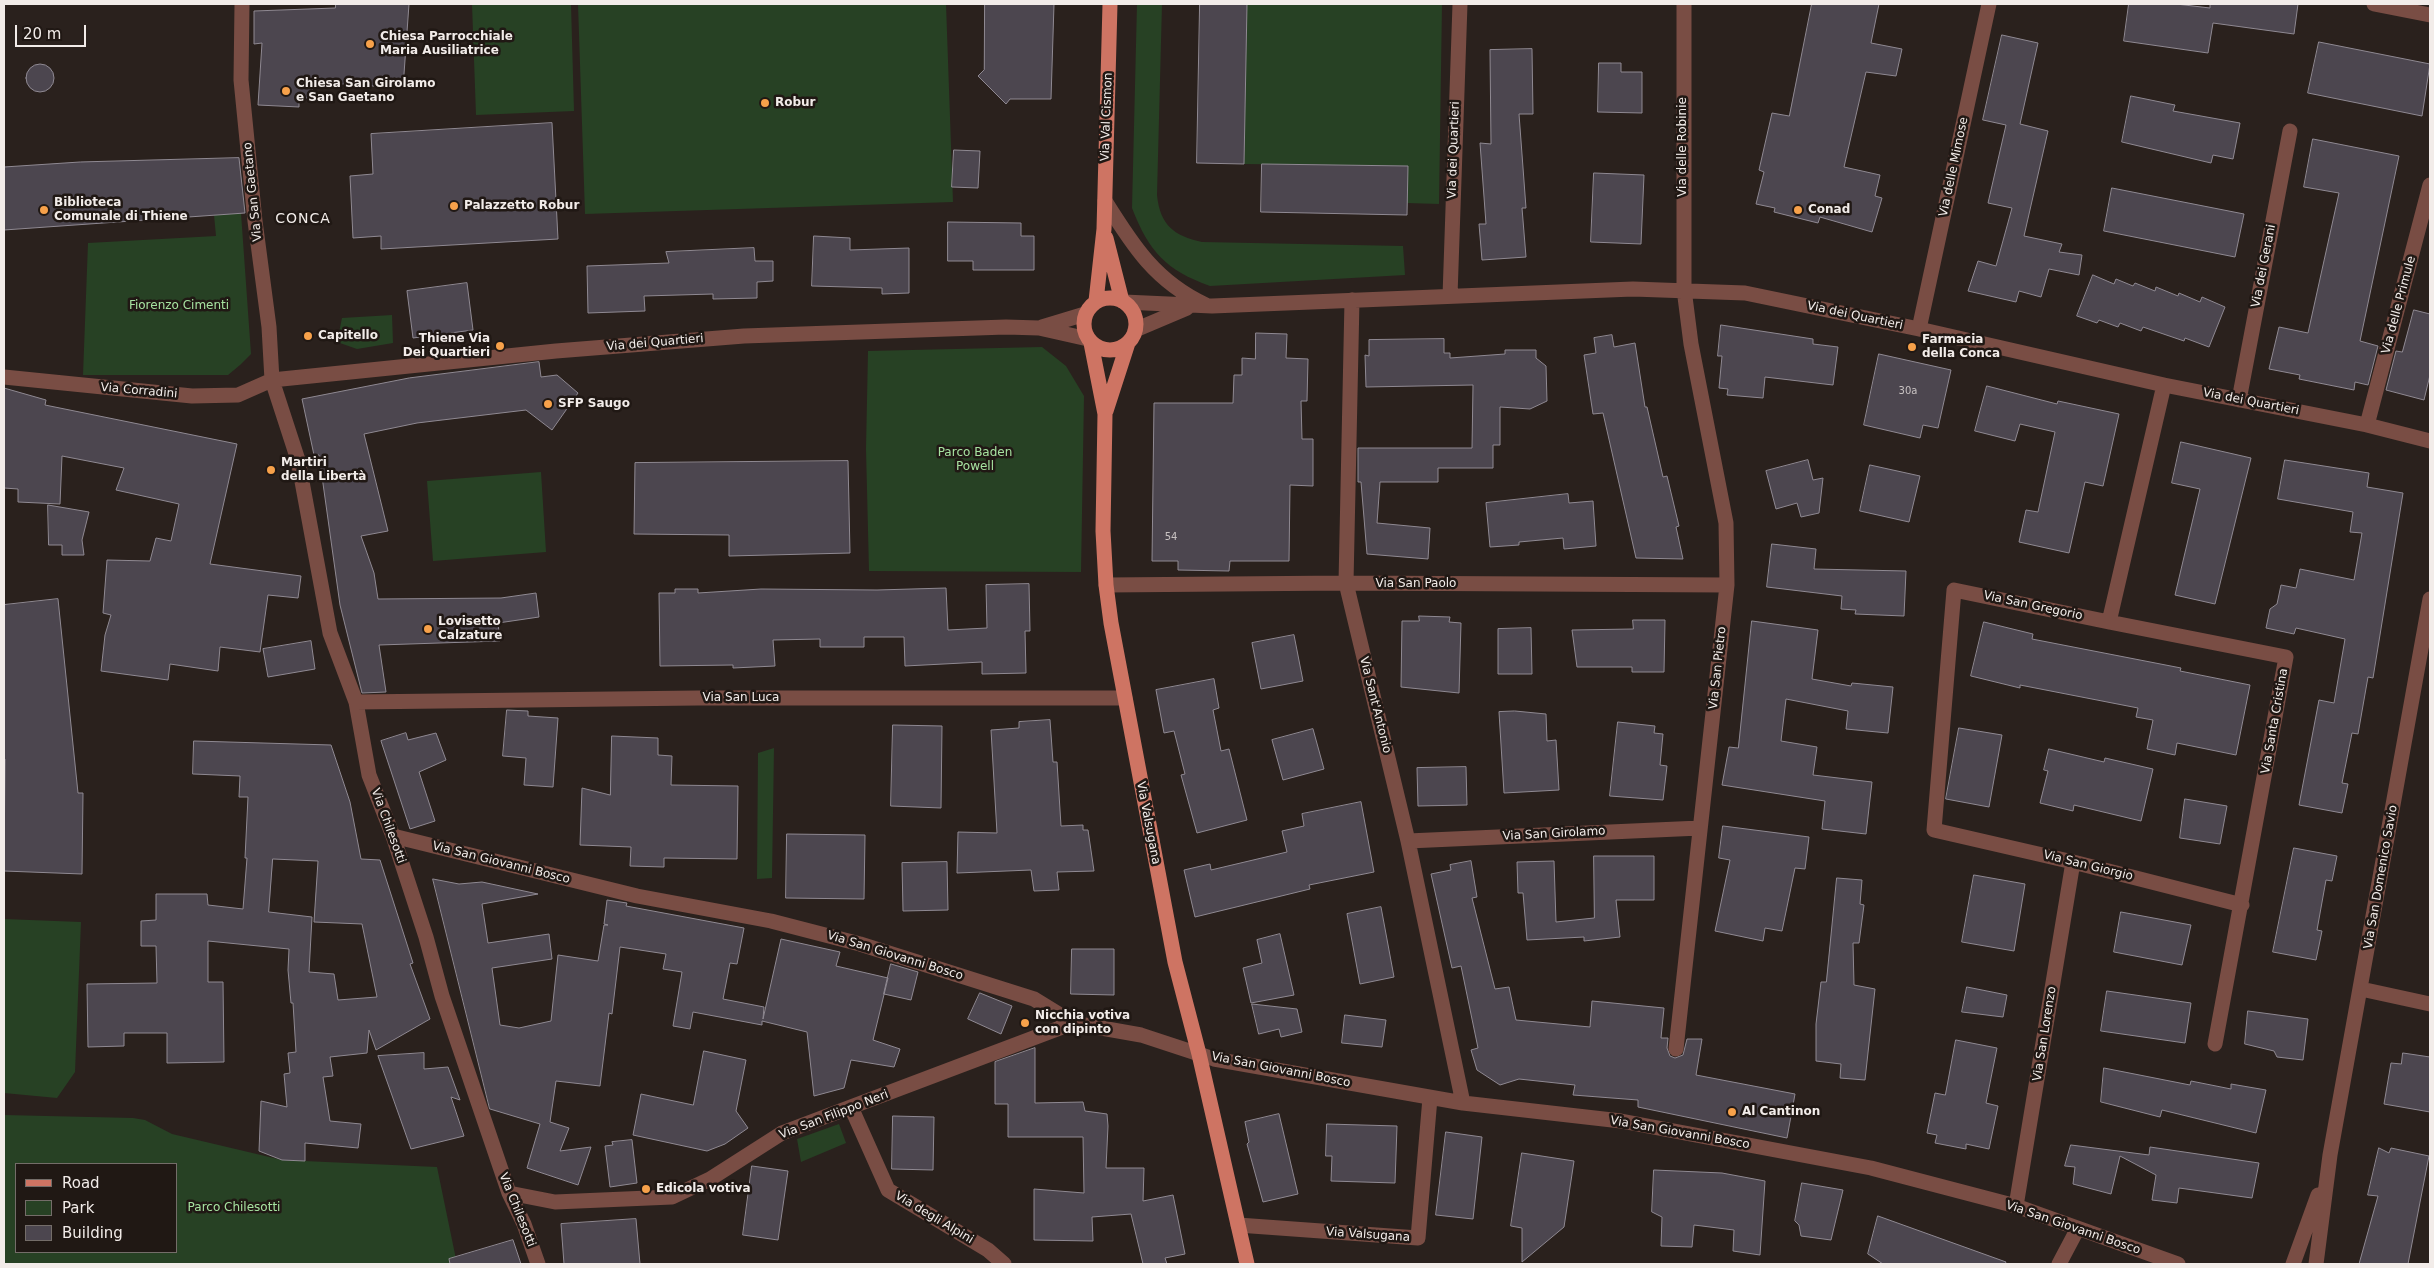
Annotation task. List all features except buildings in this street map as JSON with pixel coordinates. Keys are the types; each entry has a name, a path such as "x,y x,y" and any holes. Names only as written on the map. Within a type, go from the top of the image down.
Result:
{"main road":[{"name":"Via Val Cismon","path":"1096,301 1104,229 1110,4"},
{"name":"Via Val Cismon","path":"1104,229 1123,301"},
{"path":"1104,298 1123,301 1134,314 1135,330 1128,343 1121,348 1105,350 1089,341 1083,322 1085,314 1096,301 1104,298"},
{"name":"Via Valsugana","path":"1089,341 1105,414 1103,530 1106,585 1125,698 1165,912 1247,1264"},
{"name":"Via Valsugana","path":"1105,414 1128,343"}],"street":[{"name":"Via San Gaetano","path":"242,4 242,80 255,221 269,327 272,380"},
{"name":"Via dei Quartieri","path":"1450,296 1460,4"},
{"name":"Via delle Robinie","path":"1684,4 1684,290"},
{"name":"Via delle Mimose","path":"1919,330 1990,4"},
{"path":"2374,4 2430,14"},
{"name":"Via dei Gerani","path":"2239,400 2290,131"},
{"name":"Via delle Primule","path":"2367,425 2430,185"},
{"path":"1105,201 1134,247 1147,262 1182,293 1212,306"},
{"name":"Via dei Quartieri","path":"1123,301 1212,306 1633,289 1745,294 1919,330 2164,385 2367,425 2430,441"},
{"name":"Via San Pietro","path":"1676,1049 1727,585 1726,523 1691,344 1684,290"},
{"name":"Via Sant'Antonio","path":"1352,300 1346,583 1408,841 1463,1104"},
{"name":"Via dei Quartieri","path":"1135,330 1191,306"},
{"name":"Via dei Quartieri","path":"272,380 456,360 744,336 1039,328 1085,314"},
{"name":"Via dei Quartieri","path":"1039,328 1089,341"},
{"name":"Via Corradini","path":"4,377 192,396 238,395 272,380"},
{"name":"Via Chilesotti","path":"272,380 298,460 330,633 356,702 369,775 393,836 426,937 442,996 509,1193 524,1224 538,1264"},
{"path":"2109,622 2164,385"},
{"name":"Via San Paolo","path":"1106,585 1346,583 1727,585"},
{"name":"Via San Gregorio","path":"1934,830 1954,590 2109,622"},
{"name":"Via San Domenico Savio","path":"2316,1264 2330,1155 2430,599"},
{"name":"Via Santa Cristina","path":"2109,622 2286,656 2242,905"},
{"name":"Via San Luca","path":"356,702 698,698 1125,698"},
{"name":"Via San Girolamo","path":"1408,841 1700,828"},
{"name":"Via San Giorgio","path":"1934,830 2073,862 2242,905"},
{"name":"Via San Giovanni Bosco","path":"393,836 637,896 771,921 860,944 1034,999 1073,1023 1141,1035 1214,1059 1463,1104 1621,1121 1871,1168 2016,1206 2077,1230 2178,1264"},
{"name":"Via San Lorenzo","path":"2016,1206 2073,862"},
{"path":"2215,1044 2242,905"},
{"path":"2361,989 2430,1004"},
{"name":"Via San Filippo Neri","path":"509,1193 555,1202 672,1197 710,1179 782,1133 1073,1023"},
{"name":"Via Valsugana","path":"1238,1225 1418,1238 1430,1098"},
{"name":"Via degli Alpini","path":"852,1107 888,1190 988,1250 1004,1264"},
{"name":"Via San Domenico Savio","path":"2293,1264 2312,1213 2330,1155"},
{"path":"2059,1264 2077,1230"}],"green space":[{"path":"472,4 571,4 574,111 476,115"},
{"name":"Robur","path":"578,4 946,4 953,202 585,214"},
{"path":"1137,4 1162,4 1157,195 1161,214 1170,228 1184,236 1202,242 1403,246 1405,275 1210,286 1182,273 1161,258 1145,236 1132,208"},
{"path":"1247,4 1442,4 1439,204 1407,203 1407,166 1244,164"},
{"name":"Fiorenzo Cimenti","path":"241,213 251,354 228,375 83,375 88,243 216,236 214,215"},
{"path":"392,315 393,343 357,349 337,342 342,318"},
{"name":"Parco Baden Powell","path":"1042,347 1066,366 1084,396 1081,572 869,571 866,449 868,351"},
{"path":"541,472 546,552 433,561 427,481"},
{"path":"774,748 772,878 757,879 758,753"},
{"path":"4,919 81,922 75,1072 57,1098 4,1093"},
{"name":"Parco Chilesotti","path":"4,1115 133,1118 145,1120 172,1134 282,1160 437,1167 457,1264 4,1264"},
{"path":"839,1124 846,1143 801,1162 797,1139"}],"place":[{"name":"Chiesa Parrocchiale Maria Ausiliatrice","path":"370,44"},
{"name":"Chiesa San Girolamo e San Gaetano","path":"286,91"},
{"name":"Robur","path":"765,103"},
{"name":"Palazzetto Robur","path":"454,206"},
{"name":"Biblioteca Comunale di Thiene","path":"44,210"},
{"name":"Conad","path":"1798,210"},
{"name":"Capitello","path":"308,336"},
{"name":"Thiene Via Dei Quartieri","path":"500,346"},
{"name":"Farmacia della Conca","path":"1912,347"},
{"name":"SFP Saugo","path":"548,404"},
{"name":"Martiri della Libertà","path":"271,470"},
{"name":"Lovisetto Calzature","path":"428,629"},
{"name":"Nicchia votiva con dipinto","path":"1025,1023"},
{"name":"Al Cantinon","path":"1732,1112"},
{"name":"Edicola votiva","path":"646,1189"}],"district":[{"name":"CONCA","path":"303,219"}]}
